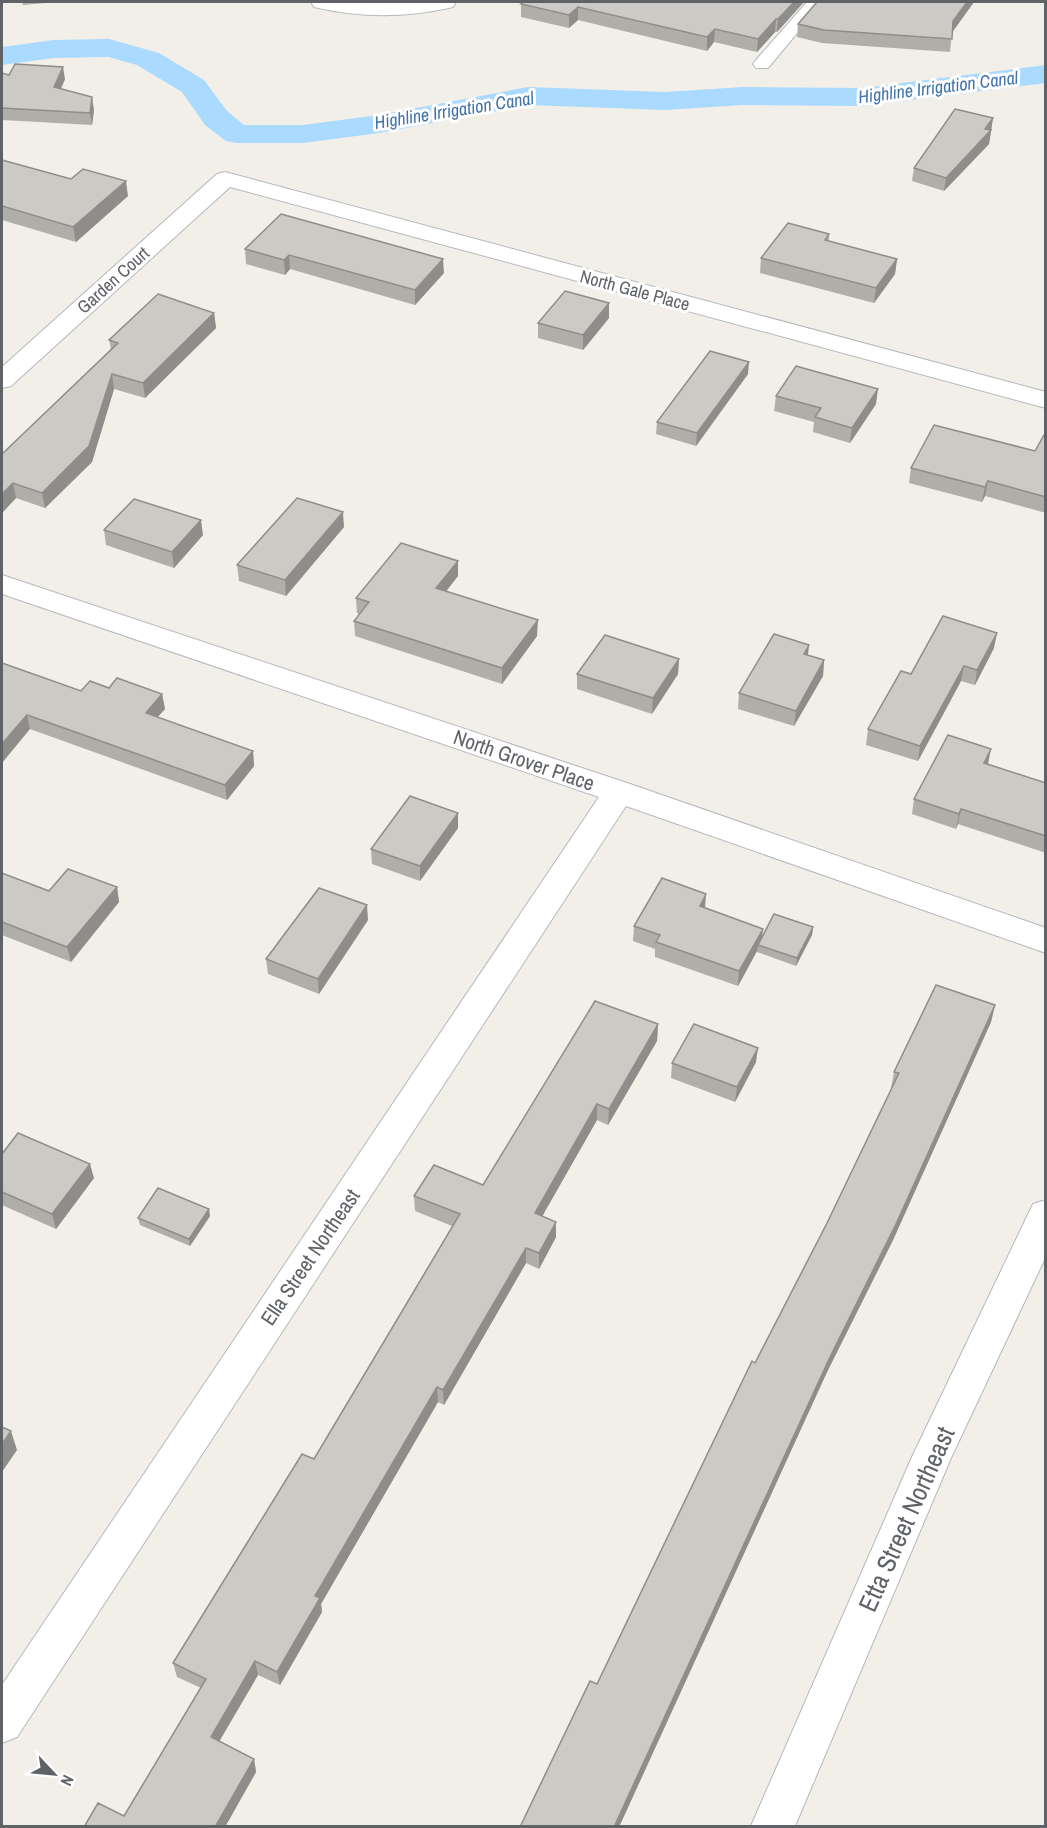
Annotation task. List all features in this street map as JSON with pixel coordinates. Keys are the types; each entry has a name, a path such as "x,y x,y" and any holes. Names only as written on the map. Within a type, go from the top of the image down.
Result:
{"street":[{"path":"322,2 377,11 409,10 445,2"},
{"name":"Garden Court","path":"2,380 225,179"},
{"name":"North Gale Place","path":"225,179 1046,399"},
{"name":"North Grover Place","path":"2,584 619,792 1046,942"},
{"name":"Ella Street Northeast","path":"2,1722 619,792"},
{"name":"Etta Street Northeast","path":"773,1827 932,1457 1046,1215"}],"lane":[{"path":"762,64 814,2"}],"building":[{"path":"524,2 794,2 758,39 715,29 707,37 578,7 569,15 521,4"},
{"path":"817,2 967,2 953,21 952,39 824,30 798,24"},
{"path":"15,64 63,67 54,87 92,97 90,113 2,108 2,73 9,75"},
{"path":"955,109 993,118 985,129 991,130 946,178 914,168"},
{"path":"2,160 71,179 83,169 126,181 73,227 2,206"},
{"path":"281,214 443,259 415,290 289,255 284,260 245,249"},
{"path":"788,223 829,234 825,240 897,259 876,288 761,258"},
{"path":"565,291 609,303 583,335 538,323"},
{"path":"158,294 214,313 143,383 112,374 89,446 42,493 13,483 2,494 2,454 118,343 109,340"},
{"path":"710,351 749,362 697,433 657,422"},
{"path":"796,366 878,389 852,428 815,417 821,408 776,396"},
{"path":"934,425 1035,451 1046,435 1046,497 988,481 985,487 911,468"},
{"path":"297,498 343,512 285,580 237,565"},
{"path":"134,499 201,520 172,552 104,530"},
{"path":"401,543 458,561 436,588 538,620 502,668 354,621 369,602 356,598"},
{"path":"943,616 997,633 977,670 964,666 920,746 868,729 901,671 911,674"},
{"path":"774,634 809,645 804,654 824,660 796,711 739,693"},
{"path":"605,635 679,659 653,698 577,674"},
{"path":"2,663 81,691 90,681 109,688 117,678 162,694 146,713 253,751 225,785 27,715 2,744"},
{"path":"948,735 991,749 984,763 1046,783 1046,836 961,809 959,814 914,799"},
{"path":"410,796 458,813 420,866 371,849"},
{"path":"68,869 117,887 67,947 2,922 2,873 49,891"},
{"path":"662,878 706,894 700,906 763,929 739,971 656,942 660,935 634,926"},
{"path":"319,888 367,905 318,979 266,959"},
{"path":"774,914 813,927 797,958 758,945"},
{"path":"936,985 995,1005 896,1224 830,1357 614,1827 520,1827 590,1681 597,1684 752,1361 755,1363 827,1223 899,1073 894,1072"},
{"path":"595,1001 658,1024 609,1109 597,1104 535,1213 556,1222 539,1253 526,1248 443,1390 437,1387 315,1596 320,1598 277,1672 255,1661 211,1737 254,1759 215,1827 84,1827 98,1803 124,1816 206,1679 173,1663 302,1454 314,1459 460,1214 414,1196 434,1165 483,1185"},
{"path":"694,1024 758,1048 737,1087 672,1063"},
{"path":"18,1133 90,1164 52,1214 2,1192 2,1154"},
{"path":"158,1188 209,1209 189,1239 138,1218"},
{"path":"2,1427 11,1431 2,1444"}],"waterway":[{"name":"Highline Irrigation Canal","path":"2,56 54,49 109,48 148,59 193,86 216,118 237,134 303,134 379,124 528,96 665,101 744,96 862,97 1046,74"}]}
